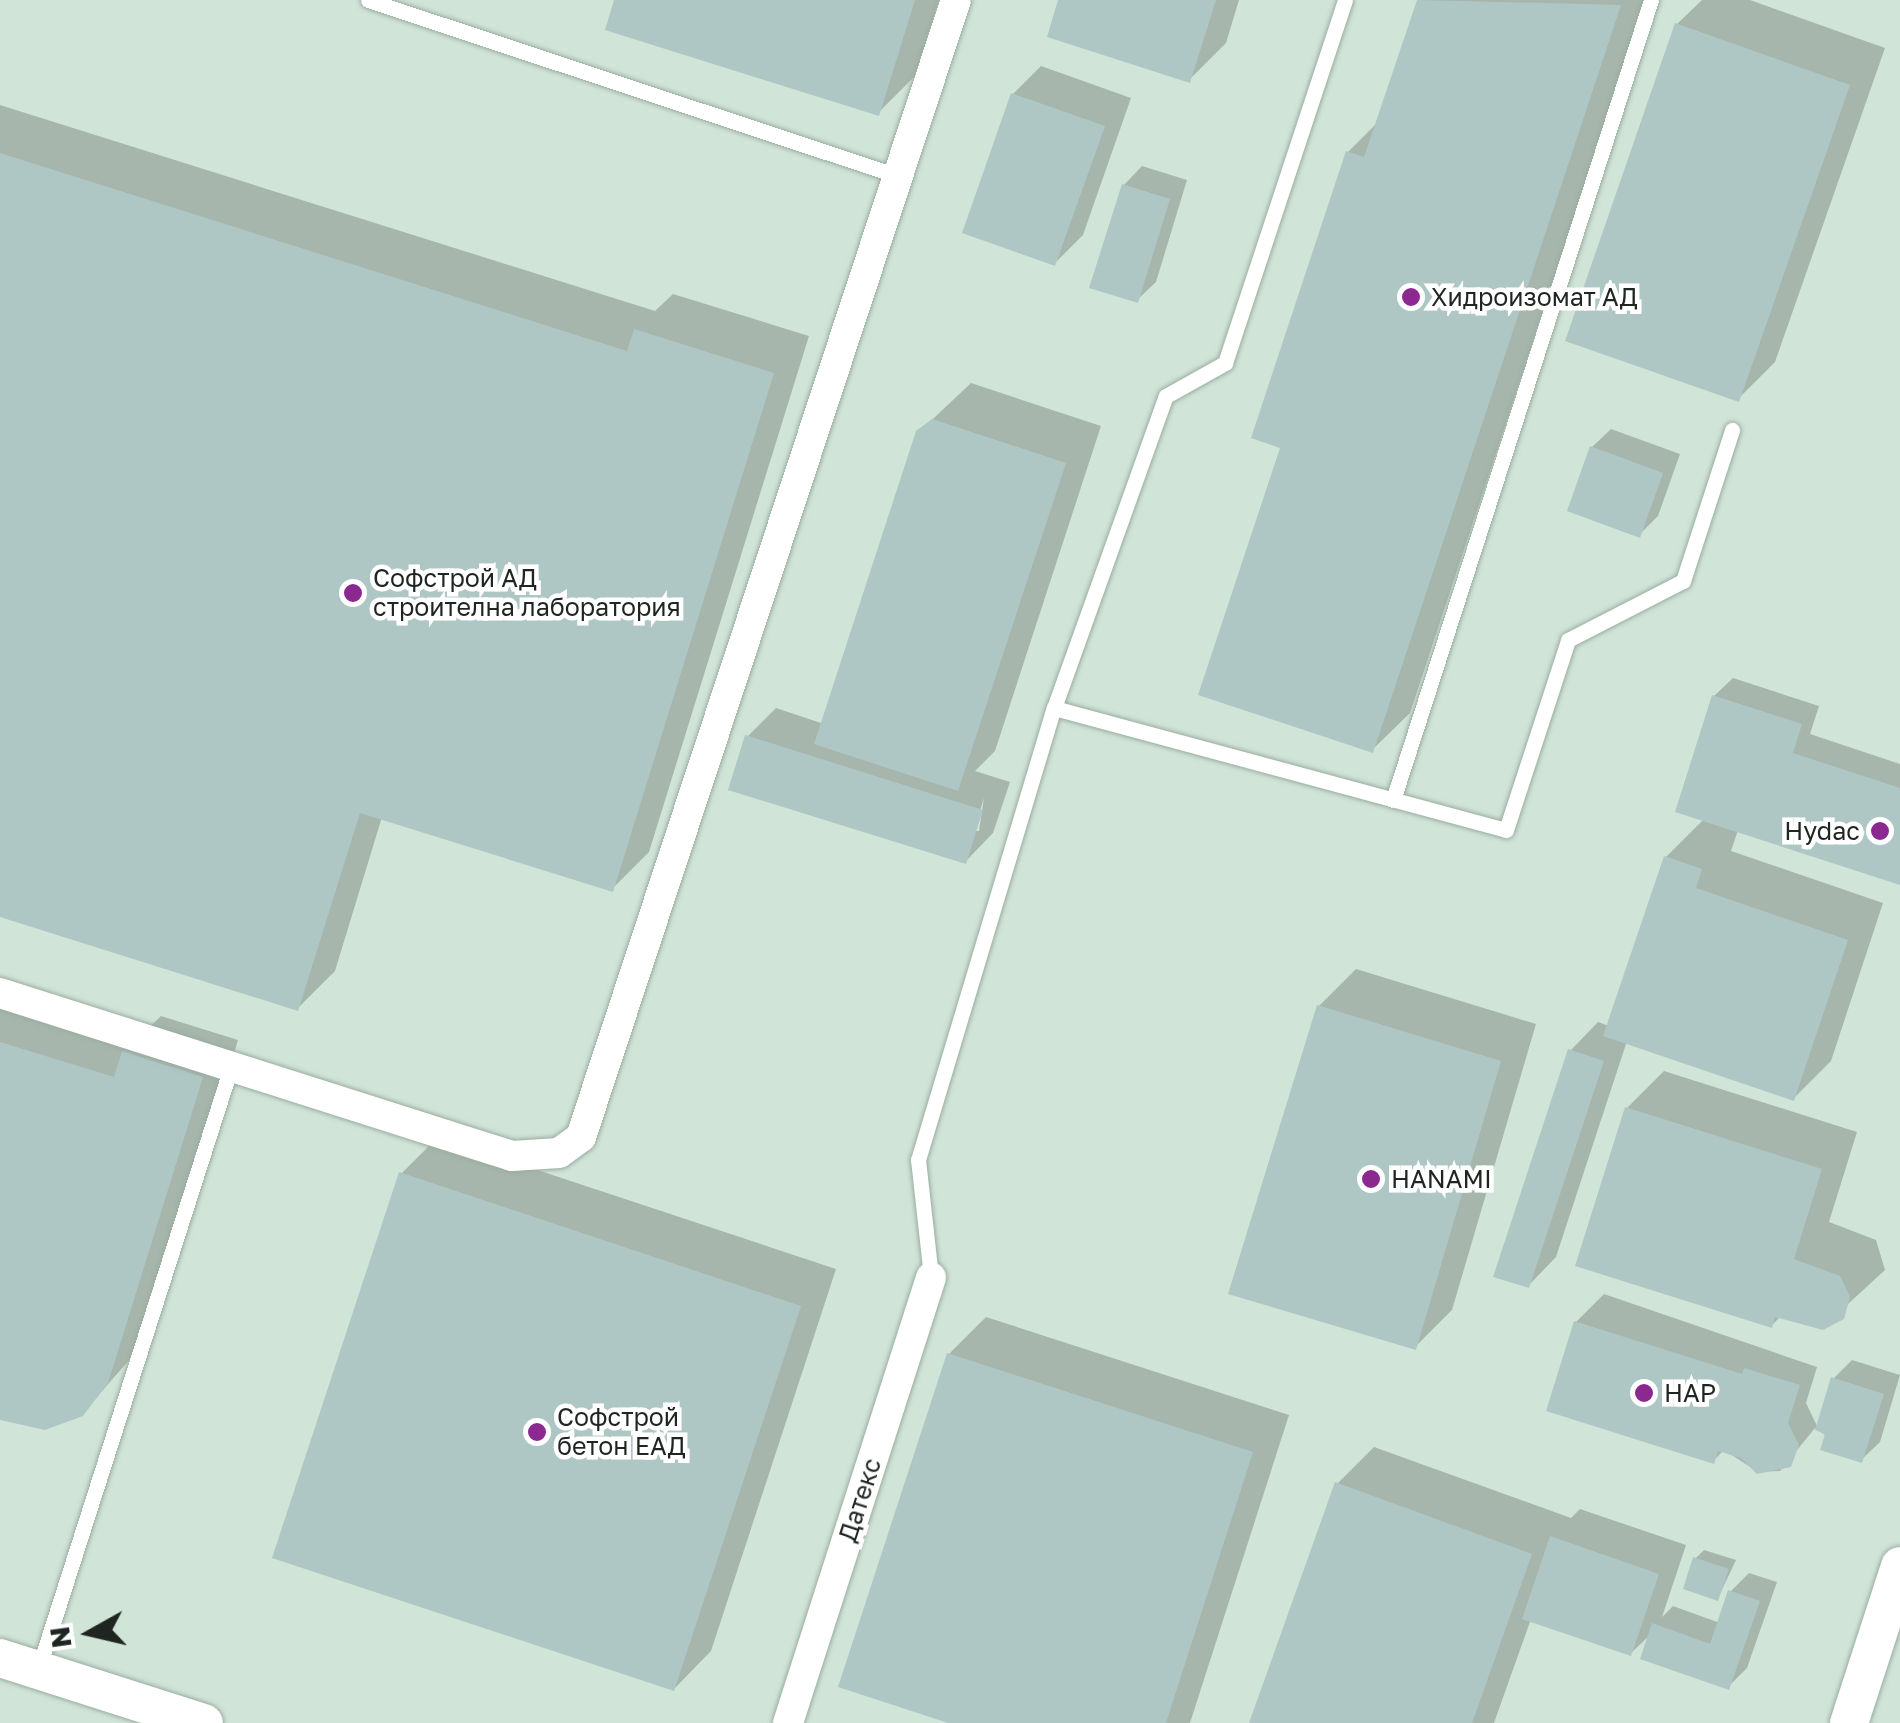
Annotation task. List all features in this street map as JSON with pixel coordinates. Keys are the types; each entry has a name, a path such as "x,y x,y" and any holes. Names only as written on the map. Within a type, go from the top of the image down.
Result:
{"street":[{"path":"0,994 232,1064 512,1156 559,1153 581,1137 956,0"},
{"name":"Датекс","path":"788,1723 932,1277"},
{"path":"1849,1723 1900,1566"},
{"path":"0,1658 204,1723"}],"lane":[{"path":"368,0 898,176"},
{"path":"932,1277 918,1160 1054,708 1166,396 1225,362 1345,0"},
{"path":"1394,800 1651,0"},
{"path":"1054,708 1506,830 1568,640 1683,581 1732,430"},
{"path":"38,1670 232,1064"}],"building":[{"path":"614,0 915,0 879,116 605,30"},
{"path":"1058,0 1216,0 1190,83 1047,37"},
{"name":"Хидроизомат АД","path":"1417,0 1621,5 1373,753 1198,695 1280,448 1251,438 1346,151 1364,157"},
{"path":"1675,23 1850,85 1739,402 1565,341"},
{"path":"1011,93 1105,126 1055,266 962,233"},
{"name":"Софстрой АД строителна лаборатория","path":"0,153 627,351 634,329 774,373 613,892 360,813 298,1011 0,917"},
{"path":"1122,184 1170,199 1138,303 1089,288"},
{"path":"932,419 1066,463 958,791 814,744 916,431"},
{"path":"1590,446 1663,473 1640,538 1567,511"},
{"path":"1712,695 1802,724 1793,753 1900,788 1900,885 1675,812"},
{"path":"745,735 983,810 966,864 728,790"},
{"path":"1664,856 1702,869 1696,888 1848,940 1794,1101 1603,1036"},
{"path":"1317,1005 1501,1061 1416,1350 1228,1294"},
{"path":"0,1042 114,1077 122,1051 203,1077 108,1383 83,1416 45,1430 0,1420"},
{"path":"1568,1049 1604,1061 1529,1288 1493,1277"},
{"path":"1625,1107 1822,1169 1794,1259 1840,1276 1850,1297 1844,1319 1823,1330 1775,1317 1772,1328 1575,1266"},
{"name":"Софстрой бетон ЕАД","path":"399,1172 801,1306 674,1691 272,1558"},
{"name":"НАР","path":"1574,1321 1742,1374 1744,1368 1800,1385 1788,1423 1799,1445 1791,1467 1757,1474 1741,1458 1718,1451 1714,1464 1546,1411"},
{"path":"947,1353 1253,1452 1166,1723 948,1723 838,1687"},
{"path":"1831,1377 1884,1394 1862,1463 1820,1450 1825,1434 1815,1430"},
{"path":"1335,1482 1532,1554 1472,1723 1249,1723"},
{"path":"1550,1536 1659,1574 1631,1656 1522,1619"},
{"path":"1693,1557 1729,1569 1718,1601 1683,1589"},
{"path":"1728,1590 1760,1601 1729,1690 1640,1659 1652,1623 1710,1644"}],"place":[{"name":"Хидроизомат АД","path":"1411,297"},
{"name":"Софстрой АД строителна лаборатория","path":"353,593"},
{"name":"Hydac","path":"1880,831"},
{"name":"HANAMI","path":"1371,1179"},
{"name":"НАР","path":"1644,1393"},
{"name":"Софстрой бетон ЕАД","path":"537,1432"}]}
